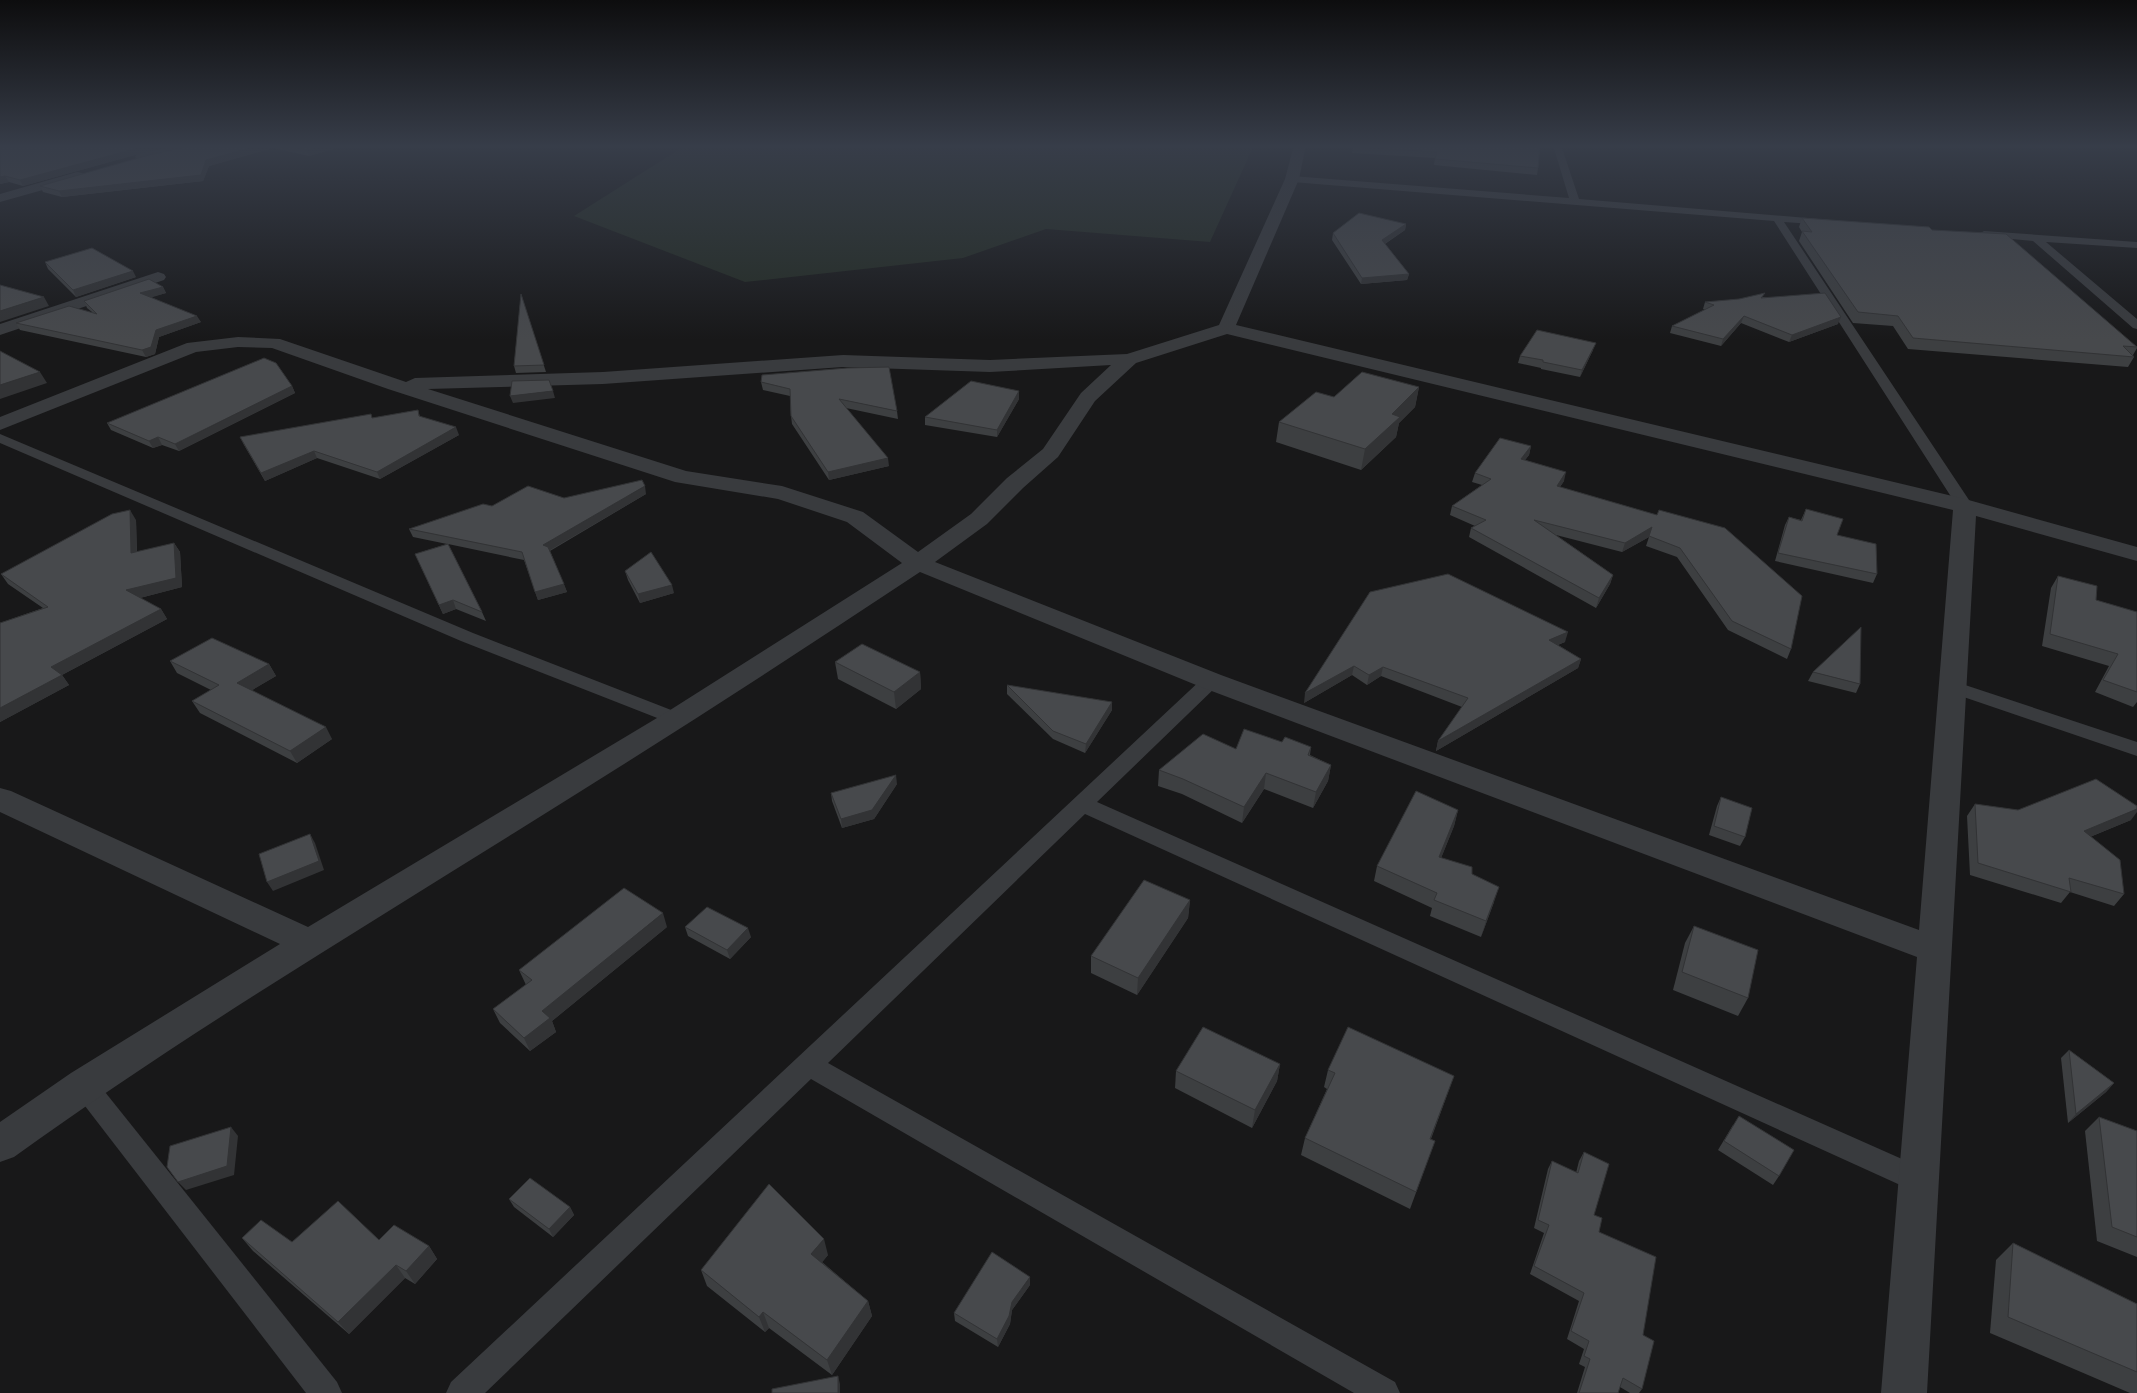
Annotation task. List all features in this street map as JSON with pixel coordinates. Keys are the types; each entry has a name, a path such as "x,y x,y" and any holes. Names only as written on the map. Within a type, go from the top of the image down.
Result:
{"street":[{"path":"1226,328 1278,210"},
{"path":"0,330 158,277"},
{"path":"395,385 603,378 844,360 990,366 1129,359 1226,328 1965,506 2137,554"},
{"path":"0,424 193,347 229,343 274,343 395,385 683,477 782,493 855,518 918,563 1211,681 1935,950"},
{"path":"0,1144 84,1085 310,943 677,719 918,563 979,519 1014,483 1051,453 1088,397 1129,359"},
{"path":"1904,1393 1965,506"},
{"path":"0,799 310,943"}],"lane":[{"path":"1682,210 1835,222"},
{"path":"1777,218 1965,506"},
{"path":"1970,233 2137,245"},
{"path":"2037,239 2137,325"},
{"path":"0,438 467,637 677,719"},
{"path":"462,1393 1211,681"},
{"path":"1953,687 2137,749"},
{"path":"1082,804 1919,1180"},
{"path":"809,1065 1384,1393"},
{"path":"84,1085 326,1393"}],"shaded area":[{"path":"583,210 1225,210 1210,242 1046,229 963,258 745,282 574,216"}],"building":[{"path":"1359,213 1406,224 1382,240 1409,274 1362,278 1333,233"},
{"path":"1802,218 1929,227 1932,230 2006,234 2137,347 2123,346 2134,357 1913,338 1898,316 1858,312 1802,231 1812,232"},
{"path":"92,248 133,271 73,290 45,262"},
{"path":"149,279 163,287 140,293 197,316 156,330 151,347 142,350 16,323 69,306 97,314 84,301"},
{"path":"0,285 44,297 0,311"},
{"path":"1765,293 1761,298 1825,293 1841,317 1792,335 1744,316 1723,339 1672,326 1714,305 1705,302 1739,299"},
{"path":"521,294 544,365 514,366"},
{"path":"1537,330 1596,343 1582,370 1520,356"},
{"path":"0,351 40,372 0,385"},
{"path":"264,358 276,363 292,386 175,444 158,437 149,441 107,423"},
{"path":"889,367 897,411 839,399 888,458 828,472 791,416 790,389 761,382 762,375 847,368"},
{"path":"1362,372 1419,387 1392,414 1400,417 1365,449 1279,422 1316,392 1334,397"},
{"path":"549,380 553,391 510,396 512,381"},
{"path":"971,381 1019,391 997,430 925,417"},
{"path":"418,410 419,416 456,427 377,472 314,451 261,473 240,437 371,414 372,418"},
{"path":"1500,438 1531,446 1521,459 1566,472 1557,486 1657,515 1659,510 1725,528 1802,596 1791,649 1732,621 1680,548 1649,536 1652,527 1625,543 1534,520 1613,575 1599,598 1471,528 1486,520 1452,506 1491,479 1475,473"},
{"path":"642,480 645,486 543,545 548,547 564,584 535,592 522,552 409,529 483,504 492,506 528,486 564,498"},
{"path":"1806,509 1843,519 1837,535 1876,544 1877,574 1778,553 1789,517 1802,521"},
{"path":"130,510 131,553 174,543 176,578 126,590 161,609 51,667 62,675 0,708 0,623 48,607 1,574 112,514"},
{"path":"448,544 482,612 453,600 439,605 415,554"},
{"path":"651,552 672,585 638,594 625,571"},
{"path":"1448,574 1568,632 1549,640 1581,659 1438,741 1468,698 1383,667 1369,675 1354,666 1305,693 1370,592"},
{"path":"2058,576 2097,586 2096,600 2137,612 2137,692 2103,680 2118,654 2050,634"},
{"path":"1861,627 1860,684 1813,672"},
{"path":"212,638 269,664 237,683 326,727 290,751 192,701 219,685 170,661"},
{"path":"862,644 920,672 894,692 835,662"},
{"path":"1007,685 1112,702 1086,744 1053,731"},
{"path":"1244,729 1282,742 1285,737 1311,747 1308,755 1331,765 1316,792 1266,773 1244,807 1159,770 1203,734 1236,749"},
{"path":"896,775 872,810 841,819 831,793"},
{"path":"2096,779 2137,806 2137,809 2084,831 2120,860 2124,894 2069,878 2071,892 1978,863 1975,804 2018,810"},
{"path":"1416,791 1458,810 1439,857 1472,867 1472,874 1499,887 1486,921 1434,900 1437,893 1377,866"},
{"path":"1721,797 1752,808 1745,837 1714,826"},
{"path":"310,834 319,861 267,882 259,854"},
{"path":"1144,880 1190,900 1138,978 1091,956"},
{"path":"624,888 663,913 542,1011 550,1018 524,1038 493,1009 532,980 519,970"},
{"path":"707,907 748,928 727,950 685,927"},
{"path":"1694,926 1758,950 1748,998 1682,972"},
{"path":"1203,1027 1280,1064 1255,1110 1176,1071"},
{"path":"1348,1027 1454,1076 1430,1139 1435,1141 1416,1192 1305,1138 1335,1073 1328,1070"},
{"path":"2069,1050 2114,1083 2076,1114"},
{"path":"1739,1116 1794,1150 1779,1176 1724,1141"},
{"path":"2099,1117 2137,1131 2137,1237 2112,1227"},
{"path":"231,1127 227,1166 178,1182 167,1167 170,1146"},
{"path":"1584,1152 1609,1164 1594,1215 1602,1218 1599,1232 1656,1257 1643,1335 1654,1341 1642,1389 1623,1378 1618,1393 1579,1393 1590,1359 1584,1356 1589,1341 1571,1331 1584,1293 1534,1266 1549,1225 1538,1220 1552,1161 1578,1173"},
{"path":"530,1178 570,1207 549,1229 509,1199"},
{"path":"769,1184 824,1239 811,1254 868,1301 827,1360 763,1312 759,1317 701,1270"},
{"path":"338,1201 379,1240 394,1225 429,1246 406,1271 396,1265 338,1322 242,1238 261,1220 292,1242"},
{"path":"2013,1243 2137,1304 2137,1372 2008,1317"},
{"path":"992,1252 1030,1277 1012,1302 1009,1316 997,1339 954,1313"},
{"path":"838,1376 838,1393 772,1393 772,1389"}]}
